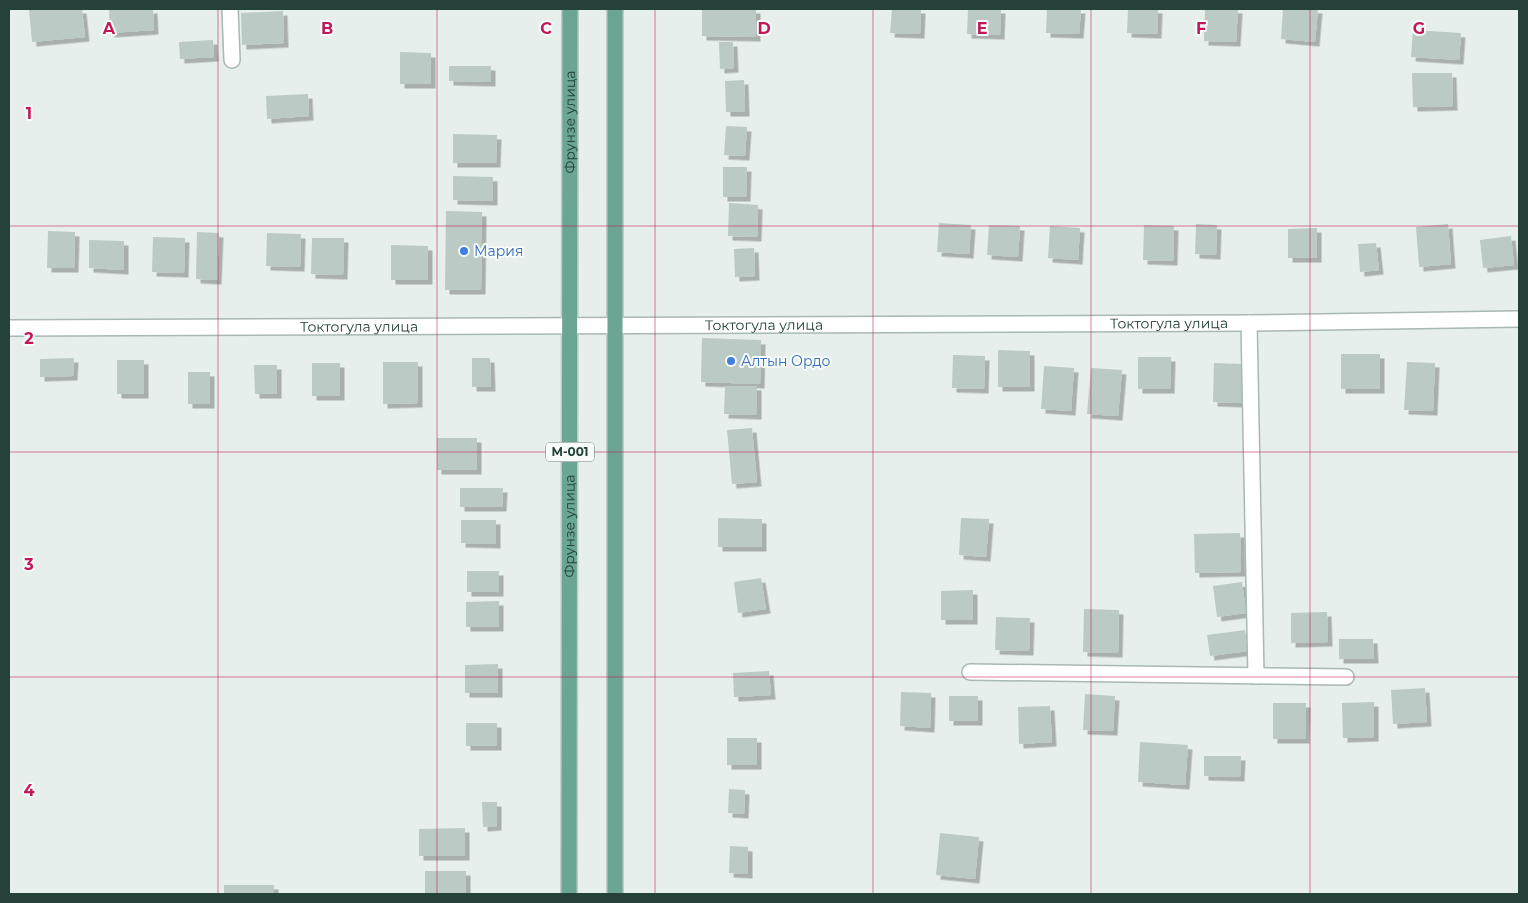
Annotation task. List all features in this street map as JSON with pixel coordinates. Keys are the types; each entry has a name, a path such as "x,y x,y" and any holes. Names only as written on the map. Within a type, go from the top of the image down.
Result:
{"main road":[{"name":"Фрунзе улица","path":"569,894 570,9"},
{"path":"615,894 616,9"}],"street":[{"path":"230,9 232,60"},
{"name":"Токтогула улица","path":"9,328 1519,319"},
{"path":"1249,322 1256,676"},
{"path":"970,672 1346,677"}],"building":[{"path":"29,9 82,9 85,37 32,42"},
{"path":"109,9 153,9 154,30 110,33"},
{"path":"702,9 756,9 756,37 702,36"},
{"path":"892,9 921,9 920,34 890,33"},
{"path":"968,9 1001,9 1000,35 967,34"},
{"path":"1047,9 1081,9 1079,34 1046,33"},
{"path":"1128,9 1158,9 1157,34 1127,33"},
{"path":"1205,9 1238,9 1236,42 1204,41"},
{"path":"1283,9 1318,9 1315,42 1281,39"},
{"path":"283,11 284,43 242,45 241,13"},
{"path":"1413,30 1461,33 1459,60 1411,57"},
{"path":"213,40 214,57 180,59 179,42"},
{"path":"719,42 733,42 734,68 720,69"},
{"path":"400,52 431,53 431,84 400,84"},
{"path":"449,66 491,66 491,82 449,81"},
{"path":"1412,73 1452,73 1453,106 1413,107"},
{"path":"744,80 745,112 726,112 725,81"},
{"path":"308,94 309,116 267,119 266,96"},
{"path":"726,126 747,127 745,156 724,155"},
{"path":"453,134 497,135 496,163 453,163"},
{"path":"723,167 747,167 746,197 723,197"},
{"path":"453,176 493,177 493,201 453,200"},
{"path":"729,203 758,205 757,237 728,236"},
{"name":"Мария","path":"446,211 482,212 481,290 445,290"},
{"path":"939,223 971,225 969,254 937,252"},
{"path":"1196,224 1217,225 1216,255 1195,254"},
{"path":"1448,224 1451,264 1419,267 1416,227"},
{"path":"989,225 1020,226 1018,257 987,255"},
{"path":"1144,225 1174,226 1173,261 1143,260"},
{"path":"1050,226 1080,228 1078,260 1048,258"},
{"path":"1317,228 1317,258 1288,258 1288,229"},
{"path":"48,231 75,232 74,268 47,268"},
{"path":"197,232 219,233 217,280 196,279"},
{"path":"267,233 301,234 300,267 266,266"},
{"path":"1511,236 1514,265 1483,268 1480,240"},
{"path":"153,237 185,238 184,273 152,272"},
{"path":"312,238 344,238 343,275 311,274"},
{"path":"89,240 124,241 124,270 89,268"},
{"path":"1376,243 1379,270 1360,272 1358,244"},
{"path":"391,245 428,246 428,280 391,280"},
{"path":"754,248 755,276 735,277 734,249"},
{"name":"Алтын Ордо","path":"702,338 761,340 760,384 701,382"},
{"path":"998,350 1030,351 1030,387 998,387"},
{"path":"1341,354 1380,354 1380,389 1341,389"},
{"path":"953,355 985,356 984,389 952,388"},
{"path":"1138,357 1171,357 1170,389 1138,389"},
{"path":"74,358 73,376 40,377 40,359"},
{"path":"472,358 490,358 491,387 472,387"},
{"path":"117,360 144,360 144,394 117,394"},
{"path":"383,362 418,362 418,403 383,404"},
{"path":"1407,362 1435,363 1433,411 1404,410"},
{"path":"312,363 340,363 340,396 312,396"},
{"path":"1214,363 1244,364 1242,403 1213,402"},
{"path":"254,365 277,365 277,394 255,394"},
{"path":"1044,366 1074,368 1071,411 1041,409"},
{"path":"1091,368 1122,370 1118,416 1087,414"},
{"path":"188,372 210,372 210,404 188,404"},
{"path":"725,386 757,386 757,415 724,414"},
{"path":"752,428 757,482 732,484 727,430"},
{"path":"437,438 477,438 477,470 437,470"},
{"path":"460,488 503,488 502,507 460,507"},
{"path":"718,518 762,519 762,547 718,547"},
{"path":"961,518 989,519 986,557 959,555"},
{"path":"461,520 496,520 496,544 461,543"},
{"path":"1240,533 1241,572 1195,573 1194,534"},
{"path":"467,571 499,571 499,592 467,592"},
{"path":"761,578 766,609 738,613 734,582"},
{"path":"1242,582 1246,613 1217,617 1213,586"},
{"path":"973,590 973,620 941,620 941,591"},
{"path":"499,601 499,627 466,627 466,602"},
{"path":"1084,609 1119,610 1118,653 1083,652"},
{"path":"1327,612 1328,642 1291,643 1291,613"},
{"path":"996,617 1030,618 1029,651 995,650"},
{"path":"1245,630 1248,651 1210,656 1207,635"},
{"path":"1339,639 1373,639 1374,659 1339,659"},
{"path":"498,664 498,693 465,693 465,665"},
{"path":"769,671 771,695 734,697 733,673"},
{"path":"1425,688 1427,722 1393,724 1391,690"},
{"path":"901,692 931,693 930,728 900,726"},
{"path":"1085,694 1115,696 1113,731 1083,730"},
{"path":"949,696 978,696 978,721 949,721"},
{"path":"1374,702 1374,737 1343,738 1342,703"},
{"path":"1273,703 1306,703 1305,739 1273,739"},
{"path":"1050,706 1052,742 1019,744 1018,707"},
{"path":"466,723 497,723 497,746 466,746"},
{"path":"727,738 757,738 757,765 727,765"},
{"path":"1140,742 1188,745 1185,785 1138,782"},
{"path":"1204,756 1241,756 1240,777 1204,776"},
{"path":"729,789 745,790 744,814 728,813"},
{"path":"482,802 497,802 497,826 483,827"},
{"path":"465,828 465,856 419,856 419,829"},
{"path":"940,833 979,837 975,879 936,875"},
{"path":"730,846 748,847 748,874 729,873"},
{"path":"425,871 466,871 466,894 425,894"},
{"path":"224,885 274,885 274,894 224,894"}],"place":[{"name":"Мария","path":"464,251"},
{"name":"Алтын Ордо","path":"731,361"}]}
